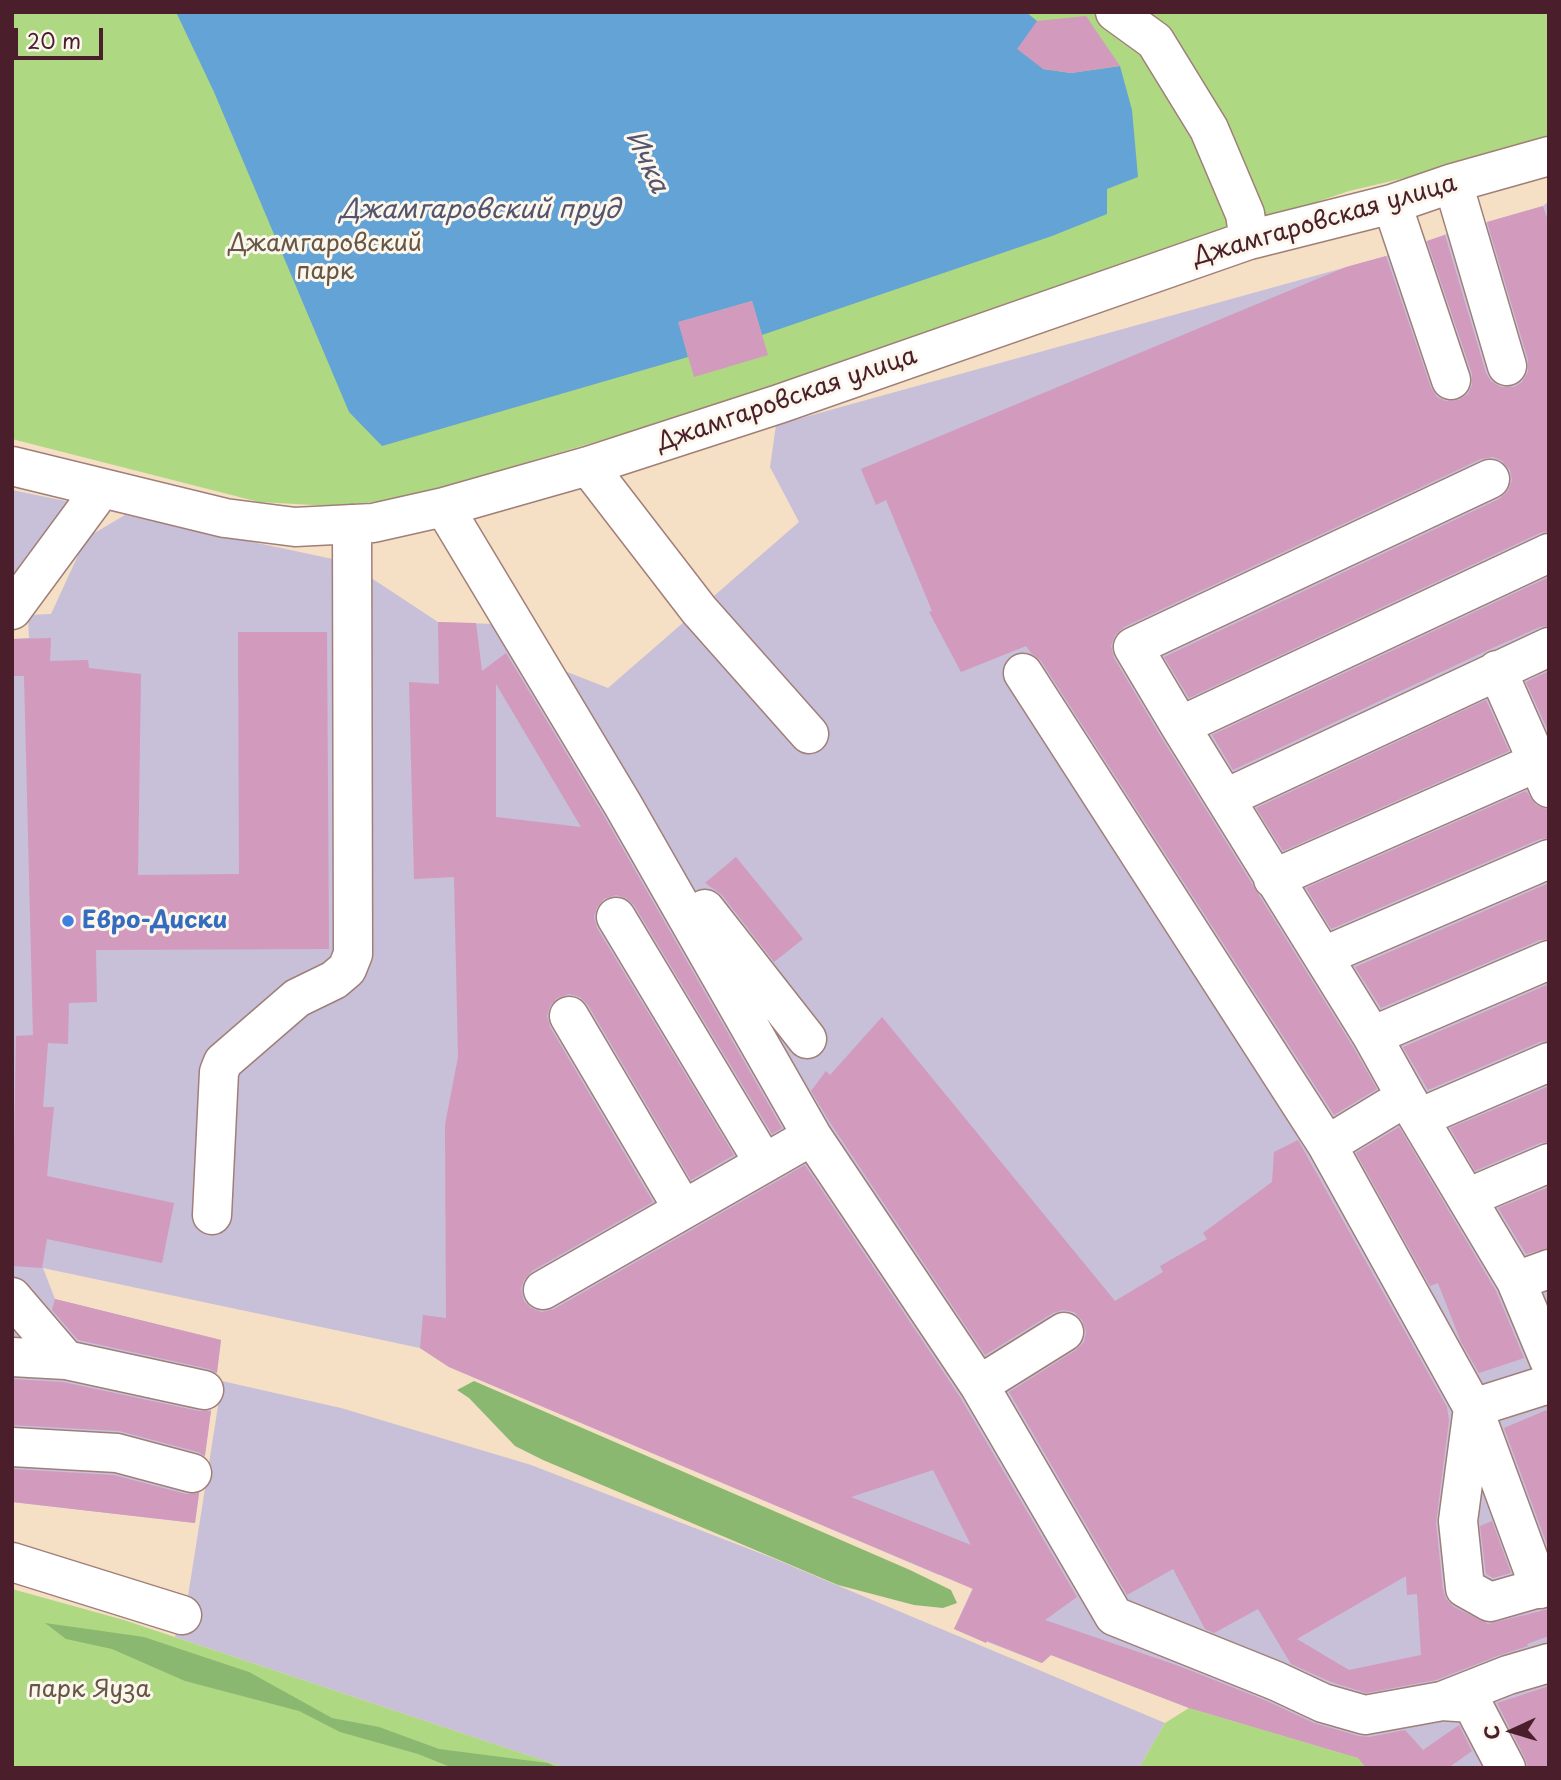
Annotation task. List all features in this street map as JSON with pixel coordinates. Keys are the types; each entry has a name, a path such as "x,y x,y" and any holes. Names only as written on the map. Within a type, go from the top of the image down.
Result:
{"street":[{"path":"1115,12 1155,41 1209,128 1245,214 1249,240"},
{"name":"Джамгаровская улица","path":"12,466 225,518 295,527 373,523 444,507 588,466 779,404 1249,240 1392,204 1453,183 1547,162"},
{"path":"1453,183 1507,366"},
{"path":"1392,204 1451,380"},
{"path":"588,466 699,610 810,734"},
{"path":"1490,479 1133,647 1273,879 1324,956 1467,1198 1532,1275 1549,1360"},
{"path":"12,610 102,488"},
{"path":"444,507 623,805 812,1136 979,1385 1114,1616 1276,1681 1322,1703 1366,1715 1442,1701 1508,1675 1549,1663"},
{"path":"212,1215 219,1072 223,1062 296,998 334,980 346,970 352,954 352,524"},
{"path":"1180,726 1549,553"},
{"path":"1226,798 1549,647"},
{"path":"1273,879 1545,769 1497,670"},
{"path":"1023,673 1327,1145 1473,1408 1545,1587 1490,1602 1465,1588 1458,1521 1473,1408"},
{"path":"623,805 807,1039"},
{"path":"1324,956 1549,859"},
{"path":"616,917 764,1164"},
{"path":"1372,1036 1549,960"},
{"path":"569,1016 683,1209"},
{"path":"1327,1145 1413,1108 1549,1062"},
{"path":"543,1290 812,1136"},
{"path":"1467,1198 1549,1163"},
{"path":"12,1297 66,1360"},
{"path":"979,1385 1064,1332"},
{"path":"12,1357 66,1360 204,1390"},
{"path":"1473,1408 1549,1384"},
{"path":"12,1447 117,1453 192,1473"},
{"path":"12,1562 182,1615"},
{"path":"1442,1701 1472,1703 1506,1768"}],"shaded area":[{"path":"1549,201 1549,1768 1366,1768 1358,1758 1189,1708 1051,1655 1042,1663 954,1629 973,1587 955,1564 939,1575 449,1367 420,1348 43,1268 55,1299 221,1340 195,1523 12,1502 12,639 29,638 28,615 51,614 86,538 125,515 347,562 438,622 495,624 511,650 608,688 799,522 770,467 776,425 1383,257 1449,233 1543,206"},
{"path":"12,490 75,503 12,590"},
{"path":"222,1381 341,1408 531,1465 770,1557 1165,1723 1139,1768 566,1768 175,1637 188,1596"}],"green space":[{"name":"Джамгаровский парк","path":"12,12 1549,12 1549,144 1349,191 714,407 402,499 332,506 259,502 12,439"},
{"path":"474,1381 910,1570 951,1590 957,1603 943,1608 914,1605 838,1585 543,1460 515,1446 469,1398 457,1390"},
{"name":"парк Яуза","path":"12,1589 124,1620 566,1768 12,1768"},
{"path":"45,1623 144,1637 249,1672 332,1718 379,1727 439,1749 548,1763 558,1768 453,1768 418,1754 340,1732 299,1711 185,1681 112,1649 66,1639"},
{"path":"1189,1708 1358,1758 1366,1768 1139,1768 1165,1723"}],"water":[{"name":"Джамгаровский пруд","path":"176,12 1026,12 1037,21 1043,69 1071,73 1120,66 1132,110 1138,177 1107,189 1107,214 1052,236 762,335 752,301 679,322 688,357 382,446 349,412 214,92"}],"building":[{"path":"1086,16 1120,66 1071,73 1043,69 1017,49 1037,21"},
{"path":"1543,206 1549,224 1549,531 1189,698 1164,657 1499,499 1508,491 1512,480 1510,470 1502,461 1493,457 1481,459 1124,627 1115,635 1111,646 1114,658 1161,737 1377,1089 1334,1115 1041,661 1026,646 961,672 929,612 932,611 886,500 876,505 861,469 1346,267 1386,256 1431,388 1437,397 1446,401 1459,400 1468,394 1472,385 1472,374 1427,241 1445,235 1486,373 1491,381 1501,387 1514,387 1522,382 1528,372 1528,360 1487,222"},
{"path":"752,301 768,355 694,377 678,322"},
{"path":"1549,577 1549,626 1540,627 1488,650 1233,770 1212,735"},
{"path":"438,622 476,623 482,671 506,653 604,816 782,1128 772,1134 634,905 626,898 616,895 604,899 597,907 594,917 597,928 734,1155 691,1180 588,1005 580,997 569,994 557,998 550,1006 547,1016 550,1027 653,1202 532,1271 524,1280 521,1289 524,1301 531,1308 542,1312 554,1309 805,1165 960,1397 1077,1597 1045,1620 1179,1666 1314,1723 1359,1736 1369,1737 1405,1730 1423,1750 1459,1725 1472,1751 1448,1768 1366,1768 1358,1758 1189,1708 1051,1655 1042,1663 987,1641 986,1643 954,1629 973,1589 449,1367 420,1348 423,1315 446,1318 445,1125 458,1057 454,877 414,879 409,682 439,684","holes":["496,684 581,827 496,817","933,1470 971,1545 851,1497"]},
{"path":"238,632 327,632 329,949 96,950 97,1002 69,1003 68,1044 48,1043 43,1107 54,1107 47,1176 174,1203 162,1263 47,1239 42,1268 12,1266 16,1036 33,1035 24,676 12,676 12,639 51,638 50,661 88,660 89,668 141,674 138,875 239,874"},
{"path":"1549,671 1549,733 1526,682"},
{"path":"1486,700 1509,751 1283,851 1256,808"},
{"path":"1526,791 1536,805 1549,810 1549,838 1540,839 1331,929 1306,888"},
{"path":"736,857 803,939 774,962 722,895 705,883"},
{"path":"1549,883 1549,939 1540,940 1381,1008 1355,967"},
{"path":"1549,984 1549,1041 1540,1042 1428,1090 1403,1047"},
{"path":"882,1017 1115,1301 1163,1272 1160,1266 1207,1239 1203,1233 1272,1182 1274,1152 1298,1140 1447,1407 1449,1420 1436,1523 1446,1599 1454,1607 1488,1624 1549,1609 1549,1636 1436,1680 1366,1693 1331,1682 1291,1664 1258,1609 1214,1633 1205,1629 1173,1569 1127,1595 1009,1392 1076,1350 1084,1342 1086,1332 1082,1320 1074,1312 1063,1310 1053,1313 985,1355 811,1091 826,1071 830,1075","holes":["1406,1576 1407,1595 1417,1594 1421,1655 1349,1670 1297,1639"]},
{"path":"1549,1086 1549,1142 1540,1143 1475,1171 1450,1128"},
{"path":"1399,1127 1496,1291 1524,1358 1479,1373 1461,1342 1438,1283 1430,1286 1356,1153"},
{"path":"1549,1187 1549,1248 1526,1254 1498,1208"},
{"path":"55,1299 221,1340 217,1373 78,1340 52,1310"},
{"path":"12,1379 63,1382 199,1411 211,1411 205,1456 119,1431 12,1425"},
{"path":"1549,1409 1549,1550 1504,1428"},
{"path":"12,1469 114,1475 186,1494 199,1493 195,1523 12,1502"},
{"path":"1492,1521 1511,1573 1493,1578 1486,1574 1480,1526"},
{"path":"1549,1686 1549,1768 1528,1768 1497,1703"}],"place":[{"name":"Евро-Диски","path":"68,921"}],"water label":[{"name":"Ичка","path":"646,162"}]}
